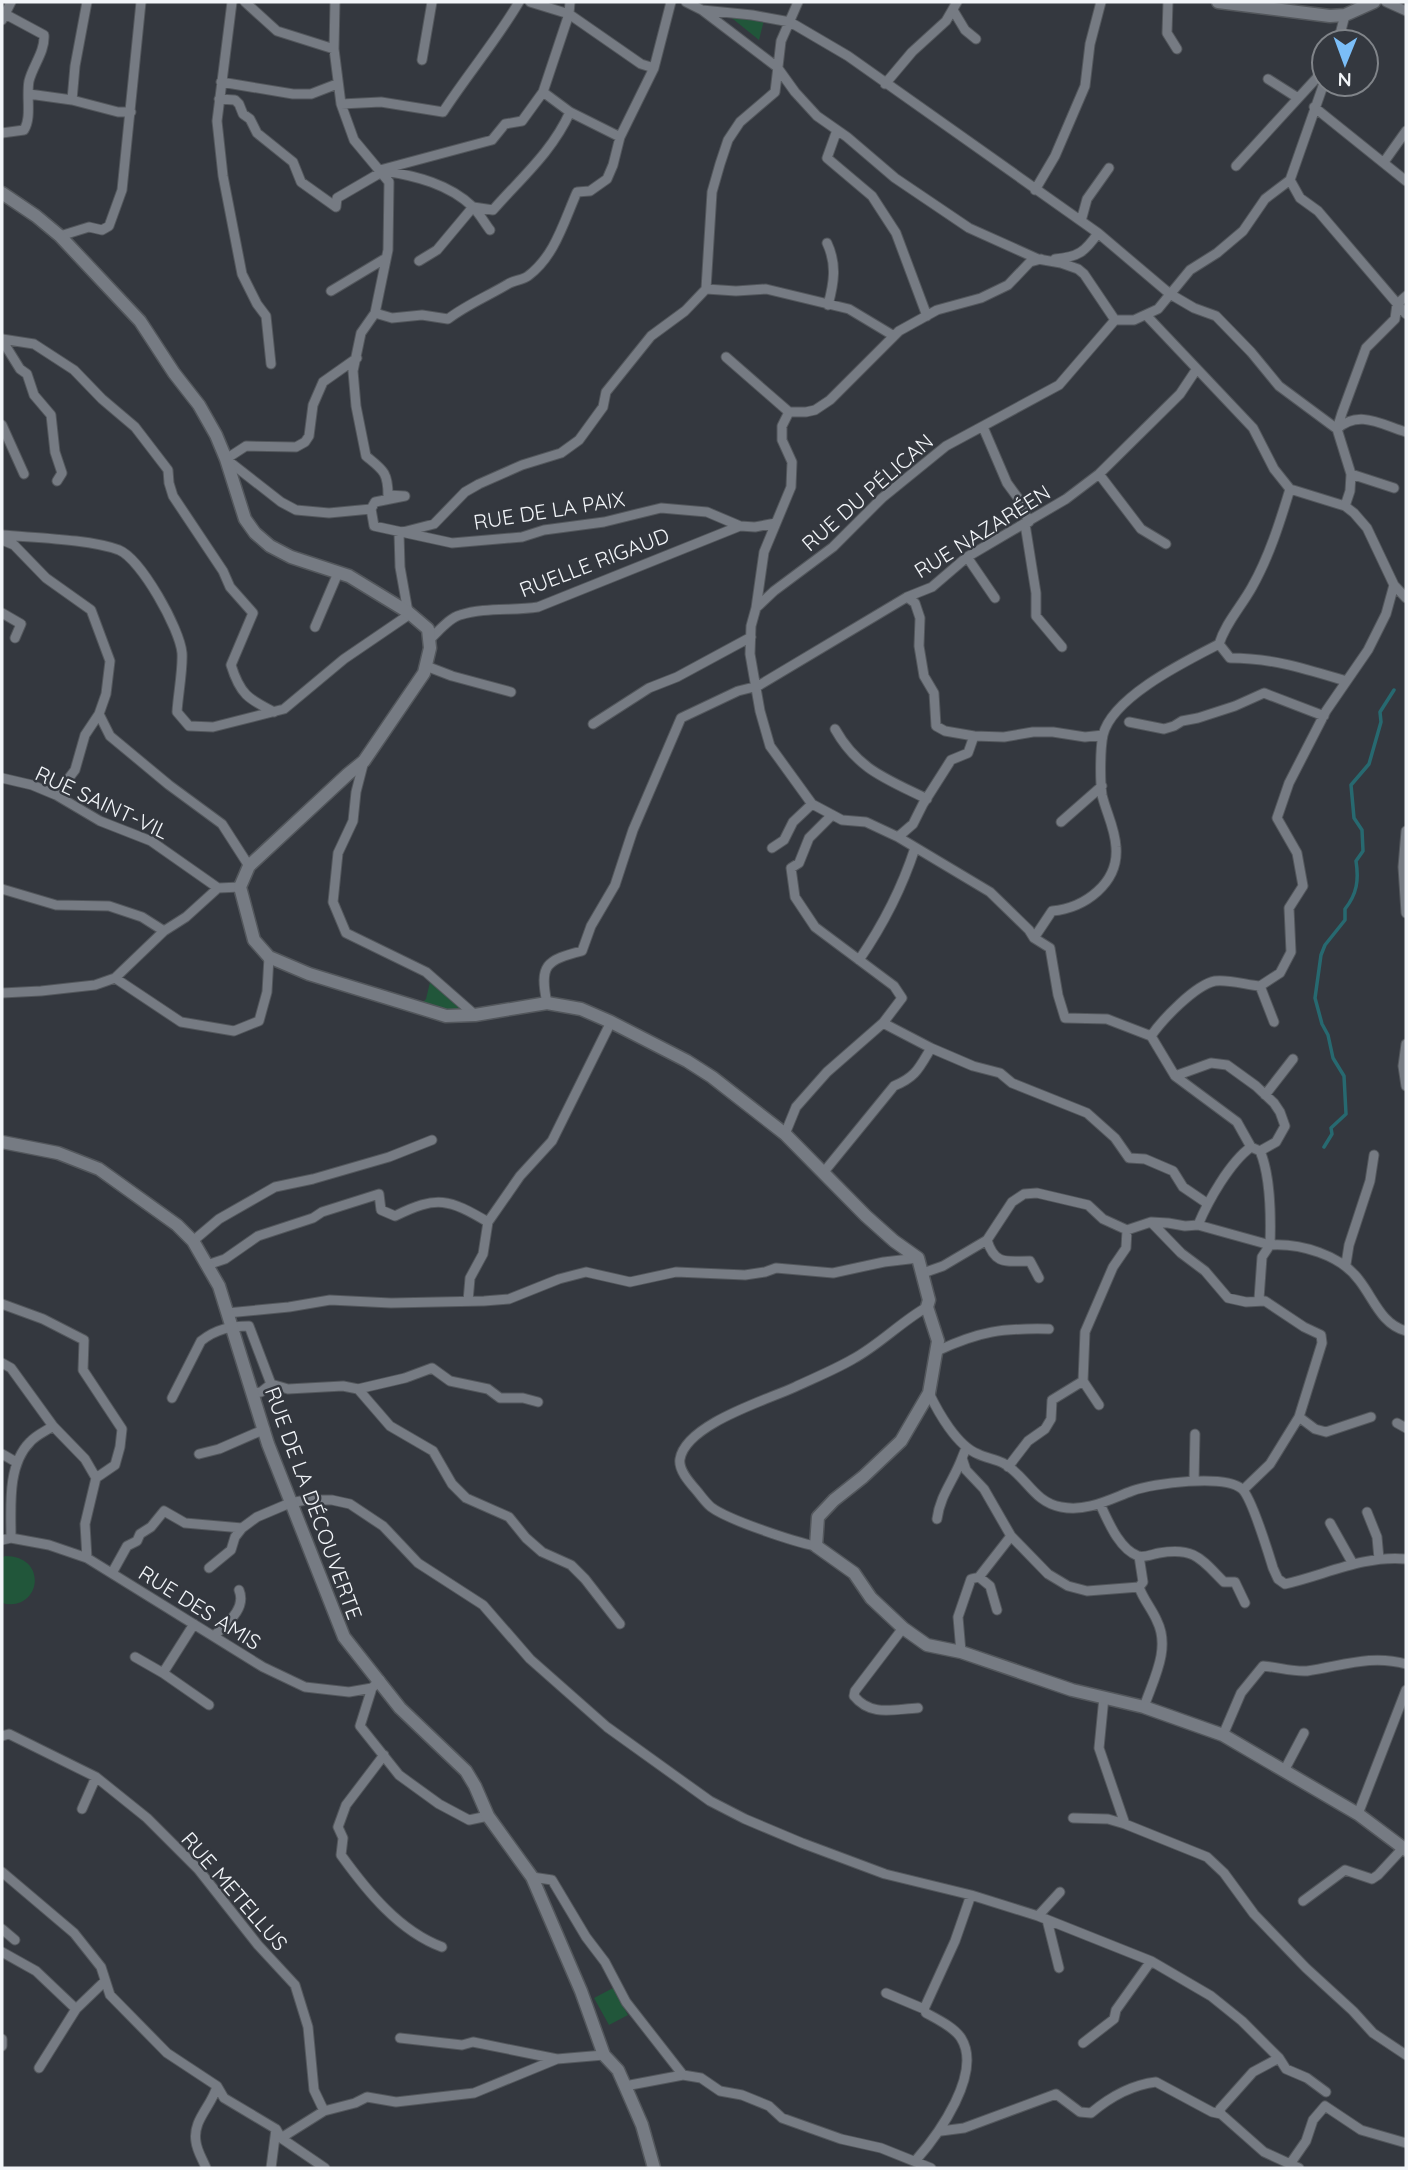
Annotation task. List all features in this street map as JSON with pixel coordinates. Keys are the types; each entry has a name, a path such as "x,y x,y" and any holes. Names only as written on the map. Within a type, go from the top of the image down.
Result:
{"street":[{"path":"2,133 24,130 28,124 29,82 44,48 44,35 4,17 11,2"},
{"path":"72,100 75,66 87,2"},
{"path":"61,236 89,227 102,230 109,226 122,190 141,2"},
{"path":"232,2 217,121 232,227 242,274 266,316 271,364"},
{"path":"245,2 277,31 334,49"},
{"path":"226,459 281,502 296,510 329,513 371,509 375,502 405,496 388,495 388,477 366,456 356,406 353,371 358,358 361,333 375,313 388,250 389,182 354,140 341,104 334,49 335,2"},
{"path":"422,60 432,2"},
{"path":"341,104 381,102 443,113 463,80 502,30 519,2"},
{"path":"530,2 569,14 641,64 654,68"},
{"path":"219,99 235,100 257,133 293,162 301,181 336,207 337,198 380,173 380,170 492,140 505,124 522,121 543,92 569,14 570,2"},
{"path":"375,313 392,318 422,315 448,319 465,306 527,277 558,239 577,192 590,191 607,178 620,137 654,68 671,2"},
{"path":"686,2 702,10 777,67 817,116 895,178 959,222 1038,258 1077,269 1115,320 1134,320 1158,309 1190,270 1217,253 1243,230 1265,199 1290,180 1318,98"},
{"path":"727,12 732,2"},
{"path":"409,613 400,567 400,533 434,524 466,492 479,484 522,465 561,453 579,440 603,407 606,392 652,336 685,311 706,289 712,192 720,164 728,140 740,122 775,92 781,41 798,2"},
{"path":"1035,190 1055,156 1085,86 1090,44 1101,2"},
{"path":"1168,2 1167,33 1177,49"},
{"path":"1218,2 1330,16 1345,15 1374,2"},
{"path":"1386,2 1406,11"},
{"path":"885,84 912,52 946,21 955,6"},
{"path":"955,6 965,30 976,39"},
{"path":"702,10 790,22 848,56 1098,233 1170,294 1194,308 1216,316 1279,386 1337,429 1351,474 1350,491 1345,506"},
{"path":"1342,28 1345,15"},
{"path":"1268,79 1298,99"},
{"path":"221,82 293,94 310,94 337,84"},
{"path":"1236,166 1310,86"},
{"path":"543,92 570,112 620,137"},
{"path":"29,94 72,100 118,112 131,112"},
{"path":"1314,107 1406,181"},
{"path":"473,207 493,210 541,160 561,132 570,112"},
{"path":"837,130 827,158 872,196 896,233 927,316"},
{"path":"1384,162 1406,131"},
{"path":"1081,221 1087,199 1109,168"},
{"path":"380,170 422,178 456,195 473,207 489,230"},
{"path":"1290,180 1300,198 1318,211 1406,314"},
{"path":"2,193 61,236 140,321 174,373 200,405 226,459 244,519 255,533 291,557 349,576 409,613 428,629 430,639 424,673 364,761 249,866 240,887 254,940 269,957 309,974 446,1016 475,1015 547,1003 581,1009 611,1022 687,1061 785,1133 894,1241 918,1258 929,1300 927,1307 936,1330 937,1351 929,1393 901,1441 818,1517 816,1546"},
{"path":"419,261 437,250 473,207"},
{"path":"726,357 789,412 815,410 830,400 894,336 937,310 981,298 1008,285 1025,266 1038,258 1073,258 1087,248 1098,233"},
{"path":"827,243 833,255 835,282 828,304"},
{"path":"331,291 386,258"},
{"path":"706,289 766,289 849,309 894,336"},
{"path":"1337,429 1366,348 1395,319 1397,304 1406,296"},
{"path":"1146,315 1253,428 1274,469 1290,489 1345,506 1367,528 1394,585 1406,598"},
{"name":"RUE DU PÉLICAN","path":"756,608 833,547 882,498 946,446 1059,385 1115,320"},
{"path":"2,339 20,369 27,374 34,395 51,415 55,452 62,473 57,481"},
{"path":"2,339 34,344 74,370 135,427 168,470 169,484 179,508 216,561 230,587 253,613 231,665 238,684 248,699 274,712"},
{"path":"226,459 246,446 296,447 305,442 309,436 313,405 323,382 358,358"},
{"name":"RUE NAZARÉEN","path":"547,1003 542,981 551,962 582,951 591,926 615,885 633,830 681,718 738,691 758,686 907,597 932,586 967,557 1066,499 1099,474 1180,394 1196,370"},
{"path":"789,412 782,426 782,440 792,462 791,487 764,552 751,626 750,654 758,686 760,711 770,746 812,804 831,816 866,822 898,837 990,892 1034,938 1050,948 1065,1018 1107,1019 1152,1037 1175,1076 1237,1122 1264,1161 1271,1216 1270,1245 1262,1257 1259,1299"},
{"path":"1337,429 1345,421 1364,418 1406,432"},
{"path":"2,425 24,474"},
{"path":"983,427 1007,483 1018,498 1027,523 1036,593 1036,616 1062,647"},
{"path":"1099,474 1141,529 1166,544"},
{"path":"1351,474 1394,488"},
{"path":"1034,938 1052,911 1068,910 1085,902 1111,875 1116,844 1102,786 1103,735 1113,715 1134,695 1166,672 1219,644 1224,629 1252,586 1278,528 1290,489"},
{"name":"RUE DE LA PAIX","path":"371,509 374,526 452,543 522,537 544,530 604,522 661,508 707,512 740,526"},
{"name":"RUELLE RIGAUD","path":"430,639 458,615 496,609 538,607 740,526 755,527 776,523"},
{"path":"2,538 77,542 120,551 135,562 176,629 182,654 177,712 186,725 194,727 213,727 284,709 344,659 377,639 409,613"},
{"path":"2,538 15,545 46,578 91,610 110,661 106,694 99,714 85,735 75,770 56,795"},
{"path":"967,557 995,598"},
{"path":"315,627 338,573"},
{"path":"1152,1037 1161,1021 1197,991 1214,981 1260,986 1280,973 1291,951 1289,908 1303,886 1297,853 1277,818 1289,783 1324,716 1368,650 1386,614 1394,585"},
{"path":"907,597 915,603 920,618 919,646 924,676 934,693 936,726 945,731 974,736 1004,737 1032,732 1085,737 1103,735"},
{"path":"2,613 21,624 15,638"},
{"path":"593,724 649,688 677,677 751,637"},
{"path":"1219,644 1230,658 1286,662 1346,681"},
{"path":"426,666 510,692"},
{"path":"1129,722 1164,729 1264,694 1324,716"},
{"path":"99,714 110,736 222,824 249,866"},
{"path":"835,729 845,746 868,769 927,799"},
{"path":"898,837 913,824 951,760 968,753 974,736"},
{"path":"364,761 356,792 353,821 338,853 332,902 346,933 426,972 475,1015"},
{"name":"RUE SAINT-VIL","path":"2,778 32,785 56,795 100,821 151,841 218,888"},
{"path":"1061,822 1102,786"},
{"path":"772,848 784,840 793,822 812,804"},
{"path":"785,1133 796,1107 827,1072 883,1023 902,998 894,986 816,927 795,897 791,868 799,863 809,838 831,816"},
{"path":"1406,831 1403,867 1406,913"},
{"path":"859,960 890,909 907,874 915,848"},
{"path":"2,993 95,985 115,978 164,931 187,917 218,888 240,887"},
{"path":"2,889 56,905 109,906 142,917 164,931"},
{"path":"115,978 181,1022 234,1031 259,1021 267,992 269,957"},
{"path":"1260,986 1273,1022"},
{"path":"468,1301 470,1278 484,1254 488,1222 534,1159 552,1141 611,1022"},
{"path":"883,1023 931,1048 974,1066 1000,1073 1012,1083 1087,1113 1115,1138 1129,1158 1145,1159 1173,1171 1184,1187 1208,1204"},
{"path":"1406,1044 1403,1066 1406,1086"},
{"path":"823,1173 894,1086 909,1080 917,1071 931,1048"},
{"path":"1265,1094 1293,1059"},
{"path":"1175,1076 1211,1063 1227,1065 1265,1094 1280,1112 1285,1126 1276,1142 1238,1156 1198,1225"},
{"path":"193,1241 219,1219 275,1187 389,1157 432,1140"},
{"name":"RUE DE LA DÉCOUVERTE","path":"2,1142 58,1153 99,1169 177,1225 193,1241 219,1286 268,1444 344,1637 376,1684 466,1771 488,1816 531,1877 581,1992 604,2055 618,2070 642,2125 654,2168"},
{"path":"1346,1264 1353,1232 1368,1191 1374,1155"},
{"path":"923,1280 923,1273 943,1266 987,1240 1012,1202 1024,1194 1037,1193 1088,1205 1103,1219 1128,1230 1151,1222 1185,1227 1198,1225 1270,1245 1291,1244 1346,1264 1359,1279 1382,1316 1398,1329 1406,1331"},
{"path":"207,1265 225,1259 258,1236 379,1194 381,1210 395,1216 419,1204 432,1201 449,1203 488,1222"},
{"path":"1151,1222 1181,1253 1205,1271 1228,1298 1246,1302 1265,1300 1304,1327 1321,1335 1322,1343 1299,1417 1270,1464 1243,1490"},
{"path":"1099,1405 1083,1381 1085,1332 1113,1267 1126,1248 1128,1230"},
{"path":"987,1240 991,1255 998,1260 1030,1261 1040,1278"},
{"path":"172,1398 201,1341 209,1334 229,1320 289,1307 330,1300 391,1303 509,1298 586,1272 629,1282 676,1272 745,1275 776,1268 833,1273 918,1258"},
{"path":"2,1304 43,1319 84,1340 83,1370 122,1429 115,1465 96,1478 85,1524 87,1558"},
{"path":"927,1307 852,1360 793,1388 745,1406 696,1435 682,1451 679,1462 687,1480 711,1507 740,1521 816,1546 854,1573 871,1598 903,1628 927,1645 961,1652 1072,1690 1144,1707 1223,1735 1359,1814 1405,1849 1372,1879 1345,1870 1303,1901"},
{"path":"229,1320 249,1326 271,1384"},
{"path":"937,1351 967,1337 999,1330 1049,1329"},
{"path":"2,1363 10,1368 53,1426 85,1459 96,1478"},
{"path":"271,1384 288,1389 343,1385 358,1389 432,1368 450,1381 488,1389 500,1398 523,1398 538,1402"},
{"path":"1009,1466 1028,1441 1045,1429 1051,1419 1052,1400 1083,1381"},
{"path":"252,1393 271,1384"},
{"path":"358,1389 390,1426 433,1451 452,1484 466,1498 509,1517 542,1552 571,1565 620,1624"},
{"path":"929,1393 950,1428 967,1448 1009,1466 1036,1495 1048,1503 1078,1509 1100,1504 1143,1487 1194,1481 1224,1483 1243,1490 1273,1568 1278,1579 1285,1584 1353,1564 1378,1559 1406,1559"},
{"path":"1299,1417 1315,1429 1326,1432 1371,1417"},
{"path":"6,1539 16,1462 31,1441 53,1426"},
{"path":"199,1454 219,1449 265,1429"},
{"path":"1194,1481 1195,1434"},
{"path":"937,1519 943,1492 956,1477 967,1448"},
{"path":"2,1454 16,1462"},
{"path":"962,1458 966,1470 984,1489 1011,1536 1048,1574 1069,1586 1087,1591 1139,1587 1143,1584 1139,1556"},
{"path":"209,1567 231,1550 235,1537 242,1528 257,1517 290,1503 320,1499 350,1504 383,1526 418,1563 482,1605 530,1659 607,1727 710,1801 802,1843 885,1874 971,1895 1043,1918 1151,1961 1211,1996 1242,2021 1279,2058 1286,2069 1307,2078 1326,2092"},
{"path":"1100,1504 1113,1530 1128,1550 1139,1556 1175,1551 1198,1557 1210,1565 1224,1582 1235,1582 1245,1603"},
{"path":"112,1573 127,1546 138,1541 141,1534 151,1527 164,1511 185,1523 242,1528"},
{"path":"1367,1512 1377,1537 1378,1559"},
{"path":"1330,1522 1353,1564"},
{"path":"961,1652 958,1617 971,1579 979,1577 1011,1536"},
{"name":"RUE DES AMIS","path":"6,1539 49,1545 87,1558 263,1667 305,1687 349,1692 376,1684"},
{"path":"979,1577 990,1586 997,1610"},
{"path":"1139,1587 1158,1623 1163,1650 1144,1707"},
{"path":"214,1636 238,1610 242,1597 239,1590"},
{"path":"163,1673 194,1624"},
{"path":"903,1628 878,1658 854,1696 872,1710 886,1712 918,1708"},
{"path":"135,1657 209,1705"},
{"path":"1223,1735 1241,1693 1263,1666 1305,1671 1354,1661 1383,1659 1406,1664"},
{"path":"376,1684 360,1726 399,1774 439,1804 469,1820 488,1816"},
{"path":"1359,1814 1406,1690"},
{"path":"1104,1697 1099,1748 1125,1824"},
{"path":"1284,1771 1304,1733"},
{"name":"RUE METELLUS","path":"2,1736 9,1734 96,1777 147,1818 198,1869 258,1945 295,1985 308,2027 314,2090 324,2111"},
{"path":"384,1755 346,1805 338,1826 343,1838 341,1855 360,1882 393,1915 428,1941 442,1947"},
{"path":"82,1809 96,1777"},
{"path":"1073,1818 1108,1819 1207,1857 1224,1873 1254,1914 1306,1969 1373,2033 1406,2055"},
{"path":"3,1875 74,1933 101,1967 110,1995 167,2053 217,2085 225,2098 279,2133 325,2168"},
{"path":"531,1877 552,1880 586,1937 605,1962 626,2002 682,2075"},
{"path":"1043,1918 1060,1892"},
{"path":"924,2009 956,1941 971,1895"},
{"path":"1043,1918 1059,1968"},
{"path":"2,1928 15,1940"},
{"path":"2,1952 36,1971 76,2008"},
{"path":"1083,2043 1114,2019 1116,2010 1151,1961"},
{"path":"39,2068 76,2008 106,1981"},
{"path":"886,1993 924,2009 960,2036 966,2049 964,2079 941,2131 916,2160"},
{"path":"400,2038 462,2045 473,2042 557,2059 604,2055"},
{"path":"2,2039 2,2046"},
{"path":"1221,2114 1220,2109 1253,2071 1279,2058"},
{"path":"279,2133 324,2111 367,2097 396,2102 474,2093 557,2059"},
{"path":"625,2087 682,2075 701,2078 720,2091 742,2095 769,2106 782,2118 841,2139 881,2148 931,2168"},
{"path":"941,2131 964,2128 1056,2094 1080,2112 1091,2113 1106,2100 1126,2089 1156,2082 1212,2112 1221,2114 1264,2152 1294,2166 1313,2120 1325,2106 1361,2130 1406,2143"},
{"path":"206,2168 196,2143 196,2128 214,2100 217,2085"},
{"path":"271,2168 279,2133"}],"green space":[{"path":"728,15 764,20 759,40"},
{"path":"430,982 464,1011 451,1012 420,1005 426,999"},
{"path":"2,1558 19,1558 29,1565 34,1574 32,1593 15,1604 2,1603"},
{"path":"613,1988 628,2015 609,2025 594,1998"}],"waterway":[{"path":"1324,1147 1332,1134 1331,1128 1346,1114 1344,1076 1333,1058 1315,998 1321,955 1325,945 1345,920 1345,909 1356,886 1356,861 1363,851 1362,830 1354,818 1351,785 1369,764 1381,722 1380,712 1394,690"}]}
